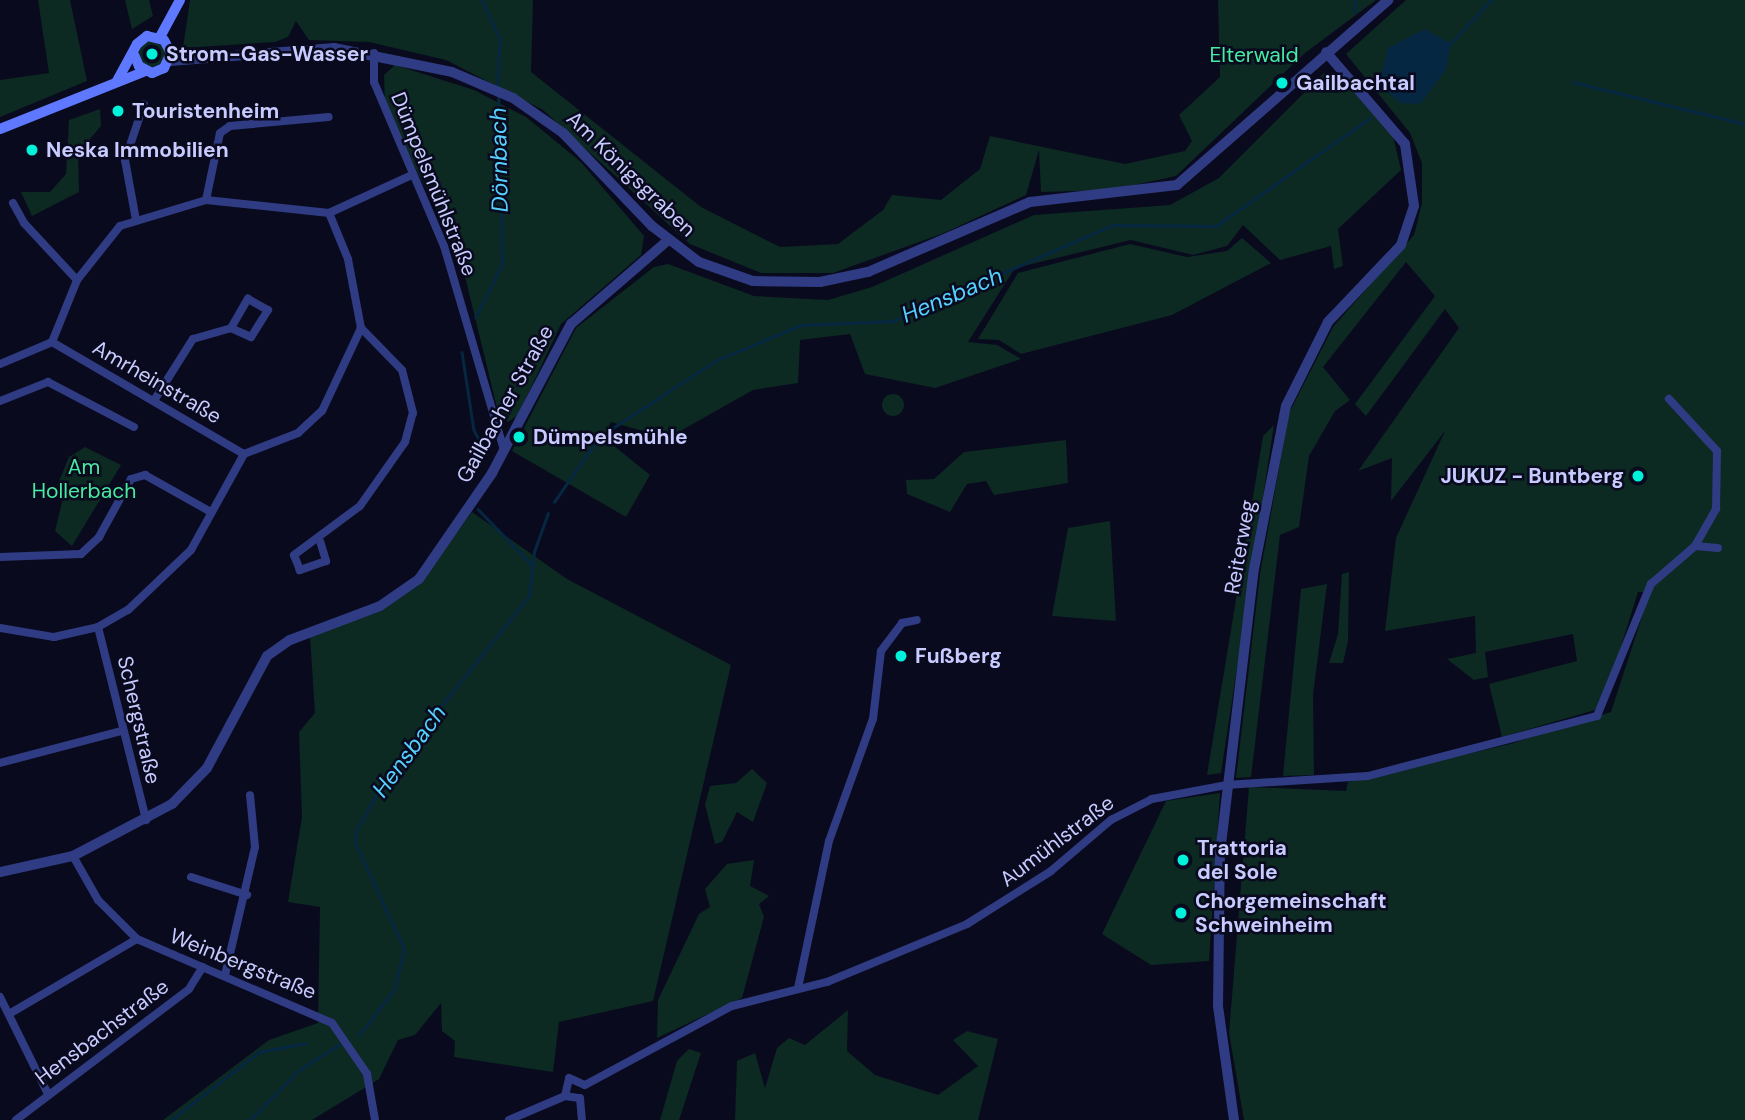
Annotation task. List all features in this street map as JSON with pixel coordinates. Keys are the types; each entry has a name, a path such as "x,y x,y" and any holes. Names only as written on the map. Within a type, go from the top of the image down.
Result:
{"main road":[{"path":"0,129 146,71 161,71 170,57 162,38 180,0"},
{"path":"116,82 141,40 162,38"},
{"path":"134,55 146,71"}],"street":[{"name":"Am Königsgraben","path":"170,57 187,61 334,48 374,52 477,80 513,99 588,154 667,241 734,276 820,282 868,272 1030,202 1160,190 1195,174 1326,52 1388,0"},
{"name":"Dümpelsmühlstraße","path":"374,52 374,82 410,176 444,246 503,450"},
{"name":"Reiterweg","path":"1234,1120 1218,1006 1226,785 1254,569 1286,406 1328,322 1401,244 1414,206 1405,144 1326,52"},
{"path":"136,220 125,160 144,104"},
{"path":"206,200 220,133 230,126 329,117"},
{"path":"0,364 52,342 76,279 106,238 136,220 206,200 330,214 410,176"},
{"path":"13,203 32,233 76,279"},
{"path":"320,541 360,506 405,442 413,412 402,370 361,328 348,259 330,214"},
{"name":"Gailbacher Straße","path":"0,873 73,856 146,820 207,768 255,673 273,651 380,606 419,579 503,450 571,324 667,241"},
{"path":"155,399 193,339 231,328 251,337 268,310 248,299 231,328"},
{"path":"0,628 54,637 98,627 156,588 191,550 244,454 298,433 322,411 361,328"},
{"name":"Amrheinstraße","path":"52,342 155,399 244,454"},
{"path":"0,401 48,382 134,427"},
{"name":"Aumühlstraße","path":"509,1120 565,1096 569,1078 585,1085 732,1006 837,978 986,913 1129,808 1226,785 1368,776 1590,720 1603,711 1651,584 1695,546 1716,509 1720,468 1700,425 1669,400"},
{"path":"0,556 80,554 99,537 131,479 145,475 212,512"},
{"path":"1695,546 1718,548"},
{"path":"798,988 832,831 873,719 881,652 902,623 917,620"},
{"name":"Schergstraße","path":"98,627 121,731 146,820"},
{"path":"0,763 121,731"},
{"path":"225,975 247,895 255,847 250,796"},
{"name":"Weinbergstraße","path":"73,856 98,900 137,939 311,1010 339,1030 354,1049 367,1074 375,1120"},
{"path":"191,877 247,895"},
{"path":"9,1013 137,939"},
{"name":"Hensbachstraße","path":"16,1120 190,989 203,967"},
{"path":"0,998 48,1094"},
{"path":"582,1120 580,1098 585,1085"},
{"path":"565,1096 580,1098"}],"green space":[{"path":"38,0 70,0 87,81 0,117 0,80 49,73"},
{"path":"125,0 149,0 153,16 132,29"},
{"name":"Elterwald","path":"190,0 533,0 531,72 701,207 780,247 838,244 883,210 892,195 941,200 980,169 990,136 1125,164 1185,151 1192,141 1179,115 1220,77 1218,0 1376,0 1305,53 1176,176 1111,190 1041,192 1039,150 1026,195 944,233 833,273 761,273 690,244 543,110 446,60 369,42 309,40 296,21 288,37 275,42 183,48"},
{"path":"1406,0 1745,0 1745,1120 1244,1120 1229,1033 1249,787 1346,791 1348,782 1510,744 1611,712 1650,592 1638,592 1608,688 1595,710 1502,737 1489,684 1577,661 1573,634 1485,652 1488,677 1474,680 1447,659 1476,653 1475,616 1385,631 1396,538 1445,431 1391,501 1392,458 1358,471 1459,328 1445,309 1366,416 1355,404 1435,296 1406,262 1323,367 1350,400 1335,411 1309,456 1299,527 1280,535 1251,777 1236,778 1260,574 1289,413 1333,327 1414,235 1422,203 1422,163 1410,133 1346,54"},
{"path":"152,41 161,45 165,54 161,63 152,67 143,63 139,54 143,45"},
{"path":"395,65 474,90 526,117 581,162 644,236 641,255 561,324 518,415 508,422 499,416 460,256 385,108 384,75"},
{"path":"1324,73 1355,92 1393,136 1401,170 1338,229 1343,266 1334,269 1331,246 1280,260 1243,225 1227,246 1193,255 1131,240 1015,268 968,342 997,345 1021,359 935,388 865,374 850,334 800,340 798,383 753,390 668,438 611,422 603,437 650,475 626,517 512,451 576,328 654,267 668,264 754,296 828,300 872,287 1034,215 1170,205 1219,178"},
{"path":"100,109 101,126 78,153 79,192 32,216 21,192 50,192 66,174 69,120"},
{"path":"1242,238 1271,263 1172,315 1021,354 999,340 978,339 1018,273 1130,244 1187,257 1227,251"},
{"path":"893,394 901,397 904,405 901,413 893,416 885,413 882,405 885,397"},
{"path":"1274,425 1221,773 1207,775 1263,436"},
{"path":"1066,440 1068,483 994,495 986,481 967,484 950,512 907,494 906,480 934,479 964,452"},
{"name":"Am Hollerbach","path":"85,447 121,465 72,546 55,531 64,494 57,486 69,457"},
{"path":"472,512 567,579 731,665 653,1001 559,1022 553,1072 454,1057 455,1041 442,1031 441,1003 415,1035 398,1040 379,1079 312,1120 163,1120 269,1040 318,1023 320,907 288,902 302,817 299,732 315,713 310,636 381,610 418,586"},
{"path":"1110,521 1116,621 1052,616 1068,528"},
{"path":"1349,572 1348,641 1343,663 1329,663 1338,634 1342,574"},
{"path":"1327,584 1313,695 1314,775 1283,776 1301,589"},
{"path":"752,769 767,783 753,822 737,812 722,842 715,844 705,805 710,786 736,783"},
{"path":"1220,793 1209,961 1151,965 1102,934 1166,801"},
{"path":"754,860 750,886 769,896 759,904 764,917 742,998 657,1038 658,1000 699,914 710,907 705,889 727,864"},
{"path":"848,1010 847,1051 875,1075 938,1095 978,1066 953,1040 967,1031 998,1039 978,1120 735,1120 737,1061 755,1053 765,1088 777,1048 789,1038 805,1045"},
{"path":"689,1049 701,1053 679,1120 660,1120 677,1061"}],"water":[{"path":"1425,29 1451,44 1446,70 1420,104 1400,103 1379,85 1388,48"}],"waterway":[{"name":"Dörnbach","path":"482,0 500,38 498,87"},
{"path":"1355,0 1356,12"},
{"name":"Hensbach","path":"1448,46 1491,0"},
{"path":"1573,82 1745,124"},
{"name":"Dörnbach","path":"475,318 502,264 498,94"},
{"name":"Hensbach","path":"554,502 599,437 715,361 801,325 893,321 1113,225 1216,226 1370,118"},
{"name":"Dörnbach","path":"462,352 474,430 487,454"},
{"name":"Dörnbach","path":"478,509 533,566"},
{"name":"Hensbach","path":"359,1035 394,990 404,949 355,843 356,831 390,770 529,596 534,552 548,513"},
{"path":"171,1120 259,1052 306,1043"},
{"name":"Hensbach","path":"250,1120 299,1070 340,1044"}],"place":[{"name":"Strom-Gas-Wasser","path":"152,54"},
{"name":"Gailbachtal","path":"1282,83"},
{"name":"Touristenheim","path":"118,111"},
{"name":"Neska Immobilien","path":"32,150"},
{"name":"Dümpelsmühle","path":"519,437"},
{"name":"JUKUZ - Buntberg","path":"1638,476"},
{"name":"Fußberg","path":"901,656"},
{"name":"Trattoria del Sole","path":"1183,860"},
{"name":"Chorgemeinschaft Schweinheim","path":"1181,913"}]}
